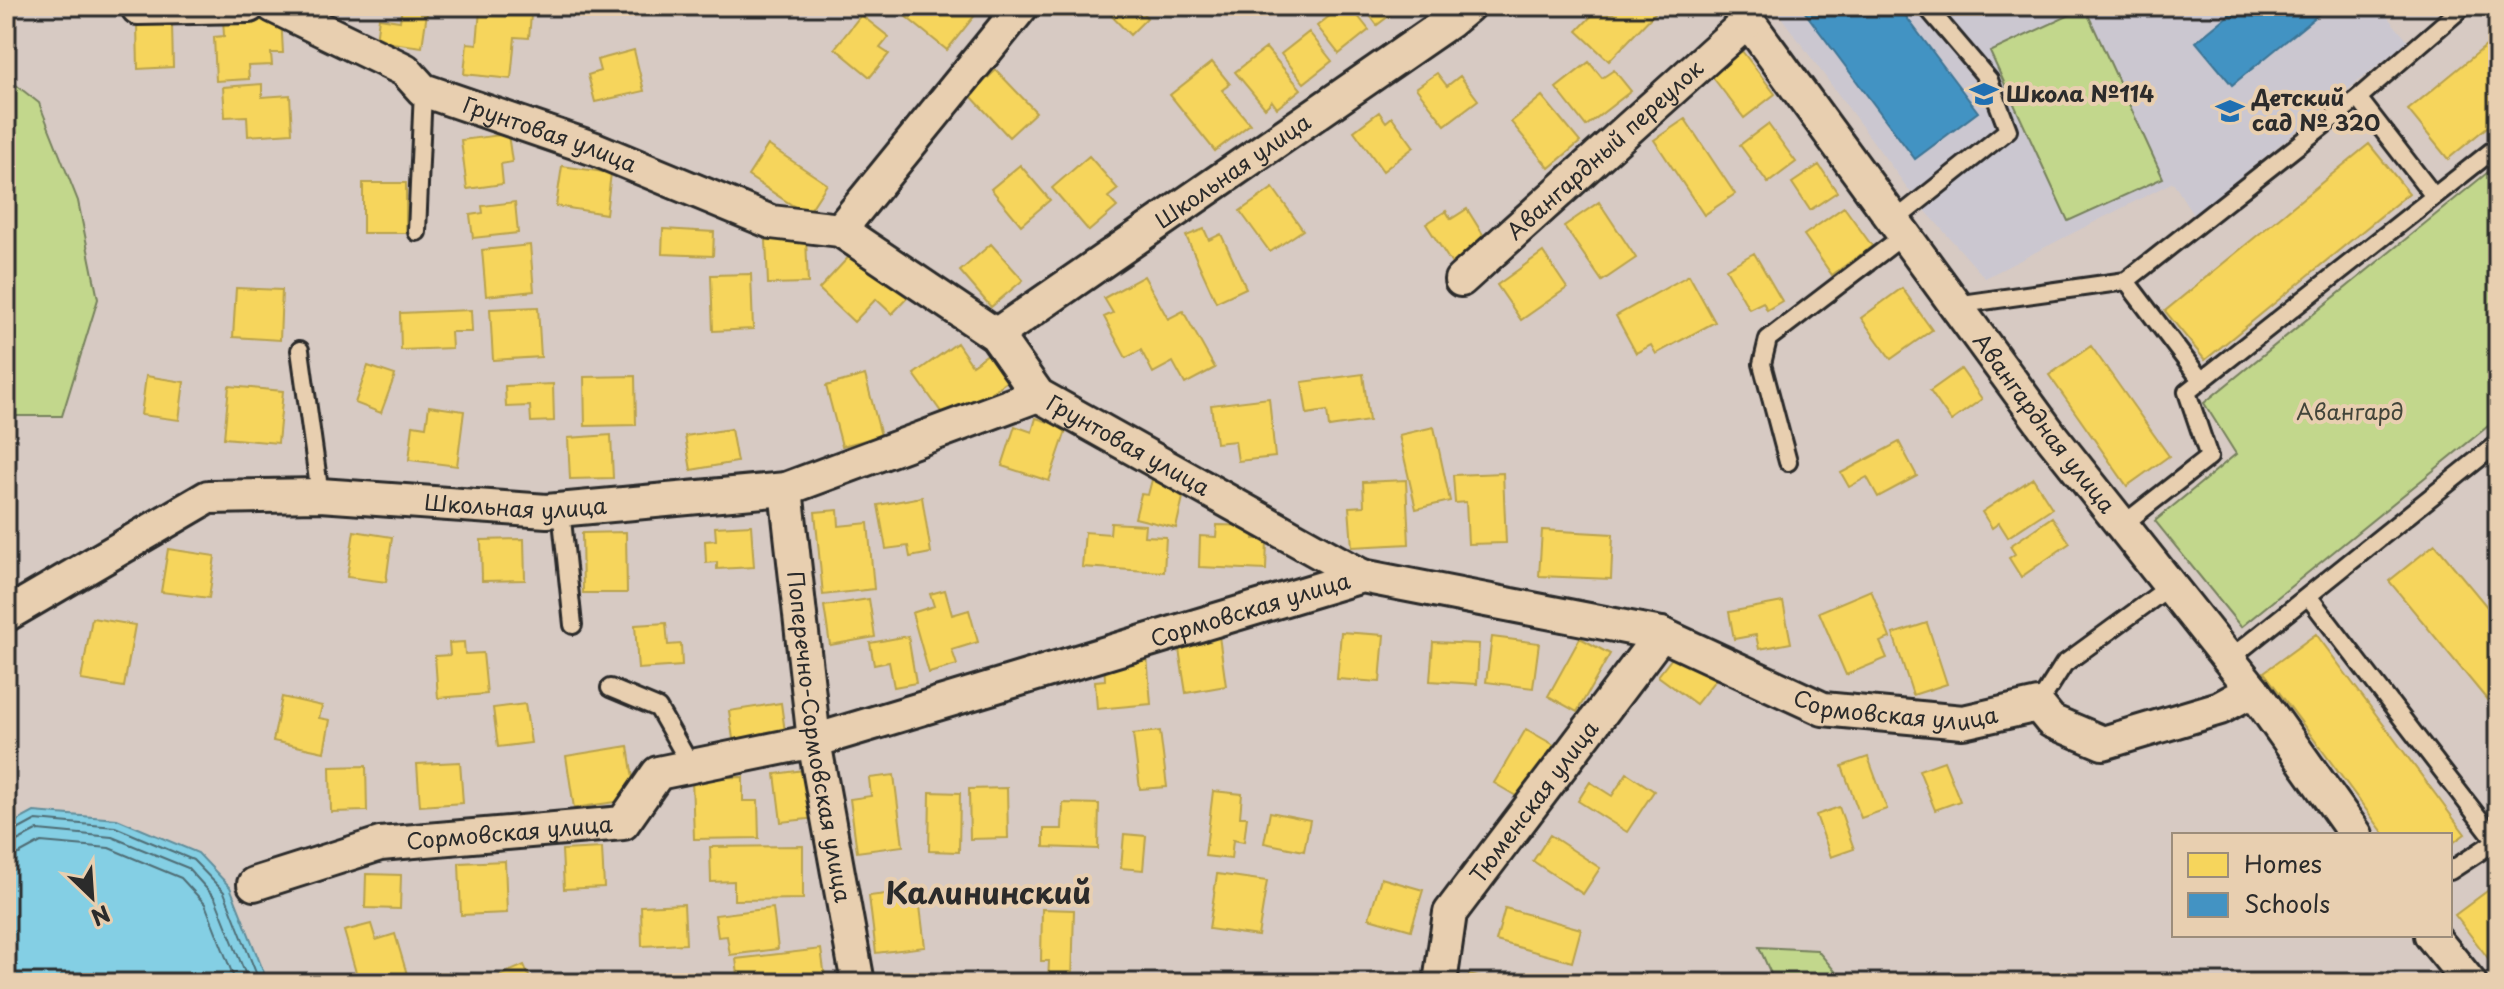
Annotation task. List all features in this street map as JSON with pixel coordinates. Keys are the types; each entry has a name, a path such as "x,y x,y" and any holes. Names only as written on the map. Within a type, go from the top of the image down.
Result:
{"street":[{"path":"138,8 249,6"},
{"name":"Грунтовая улица","path":"273,6 405,70 423,90 595,149 771,222 840,230 996,335 1038,395 1362,576"},
{"path":"840,230 1022,6"},
{"name":"Школьная улица","path":"996,335 1468,6"},
{"name":"Авангардная улица","path":"1742,14 2121,526 2253,690 2355,833"},
{"name":"Авангардный переулок","path":"1461,280 1742,14"},
{"name":"Школьная улица","path":"6,615 208,497 320,495 547,511 786,489 1038,395"},
{"name":"Поперечно-Сормовская улица","path":"786,489 814,741 858,983"},
{"name":"Сормовская улица","path":"254,884 380,844 623,823 658,773 814,741 1362,576 1661,634 1823,709 1963,722 2038,705"},
{"name":"Тюменская улица","path":"1440,983 1450,913 1661,634"},
{"path":"2038,705 2051,721 2103,743 2220,708 2253,690"},
{"path":"2433,937 2470,983"}],"lane":[{"path":"1788,462 1762,364 1768,339 2008,130 1989,80 1926,6"},
{"path":"1955,305 2126,281 2358,98 2464,6"},
{"path":"417,232 423,90"},
{"path":"2358,98 2434,196"},
{"path":"2121,526 2209,457 2187,392 2498,146"},
{"path":"2126,281 2201,380"},
{"path":"300,350 320,495"},
{"path":"2228,660 2498,443"},
{"path":"561,510 573,625"},
{"path":"2038,705 2064,664 2169,587"},
{"path":"2308,596 2497,842 2452,870"},
{"path":"610,688 658,708 691,766"}],"shaded area":[{"name":"Школа №114","path":"1773,6 2378,6 2408,41 2193,215 2173,182 1985,278 1917,201"}],"green space":[{"path":"2085,8 2163,178 2068,221 1990,52"},
{"path":"6,77 39,103 78,201 98,299 62,416 6,416"},
{"name":"Авангард","path":"2498,164 2498,418 2241,627 2155,521 2236,454 2204,403"},
{"path":"1759,947 1817,950 1845,983 1775,983"}],"water":[{"path":"34,812 117,819 198,853 230,887 268,983 6,983 6,827"}],"building: Homes":[{"path":"402,6 428,6 422,47 376,41 379,18 400,21"},
{"path":"906,6 966,6 976,14 947,50 900,12"},
{"path":"1102,6 1146,6 1141,11 1147,18 1130,35"},
{"path":"1342,6 1350,6 1369,30 1339,54 1317,26"},
{"path":"1363,6 1402,6 1377,25"},
{"path":"1601,6 1611,15 1620,6 1655,6 1658,10 1609,61 1577,31"},
{"path":"480,10 531,15 529,38 515,37 511,79 464,74 467,43 477,44"},
{"path":"281,15 283,53 271,53 272,65 248,66 249,79 216,81 214,37 224,36 223,18"},
{"path":"861,15 889,37 880,48 889,54 870,77 835,48"},
{"path":"172,24 173,67 138,69 137,25"},
{"path":"1309,32 1332,61 1304,83 1281,54"},
{"path":"2498,36 2498,118 2448,159 2408,110"},
{"path":"1266,48 1301,89 1277,108 1272,101 1265,108 1235,72"},
{"path":"634,50 644,91 595,102 588,75 600,71 597,60"},
{"path":"1742,51 1775,94 1744,118 1711,75"},
{"path":"1212,62 1230,84 1222,90 1250,124 1215,151 1170,95"},
{"path":"1589,62 1602,78 1614,70 1631,91 1586,126 1556,88"},
{"path":"996,70 1036,112 1009,137 970,95"},
{"path":"1437,73 1447,86 1460,76 1478,100 1445,125 1416,88"},
{"path":"262,84 262,97 290,95 292,133 248,136 247,116 225,117 223,87"},
{"path":"1542,96 1580,142 1549,168 1511,122"},
{"path":"1379,112 1386,122 1392,117 1414,147 1383,171 1354,131"},
{"path":"1685,119 1735,194 1704,215 1654,140"},
{"path":"1768,124 1796,162 1768,183 1740,145"},
{"path":"508,134 512,162 501,164 503,184 467,189 461,140"},
{"path":"2369,144 2409,193 2205,360 2165,311"},
{"path":"768,145 827,184 807,215 748,176"},
{"path":"1089,156 1118,189 1108,197 1117,207 1089,231 1052,188"},
{"path":"1020,165 1050,200 1021,225 991,189"},
{"path":"1819,165 1837,192 1810,210 1792,183"},
{"path":"562,166 611,173 606,214 556,206"},
{"path":"363,183 406,183 406,233 363,233"},
{"path":"1273,188 1303,230 1270,252 1240,211"},
{"path":"515,202 518,233 473,238 470,215 483,213 482,206"},
{"path":"1599,202 1636,258 1602,281 1564,226"},
{"path":"1844,207 1872,246 1832,275 1804,235"},
{"path":"1467,209 1487,241 1452,264 1426,224 1446,211 1451,219"},
{"path":"663,229 714,232 713,256 662,254"},
{"path":"1204,229 1209,240 1221,234 1246,288 1216,302 1186,236"},
{"path":"806,239 808,283 768,284 766,240"},
{"path":"991,244 1023,280 991,307 960,271"},
{"path":"530,245 534,291 486,296 482,250"},
{"path":"857,248 909,296 892,314 876,299 854,322 819,289"},
{"path":"1543,252 1567,288 1521,320 1497,285"},
{"path":"1754,253 1782,301 1767,310 1763,302 1749,309 1726,269"},
{"path":"751,274 753,329 713,331 711,275"},
{"path":"1689,275 1715,322 1656,354 1651,345 1636,353 1616,316"},
{"path":"1144,276 1168,319 1183,311 1215,368 1185,384 1173,362 1153,373 1141,350 1126,358 1104,317 1113,313 1104,298"},
{"path":"236,288 282,290 280,340 233,337"},
{"path":"1902,288 1932,330 1891,359 1861,318"},
{"path":"538,307 541,357 493,360 490,309"},
{"path":"471,310 472,332 451,332 452,348 401,350 400,313"},
{"path":"957,343 972,365 991,352 1010,379 949,423 914,374"},
{"path":"2091,346 2169,456 2127,486 2049,375"},
{"path":"368,366 395,375 381,413 355,403"},
{"path":"1961,369 1982,399 1951,421 1930,391"},
{"path":"1363,374 1369,421 1329,427 1327,411 1307,414 1302,382"},
{"path":"865,375 881,436 842,446 826,386"},
{"path":"146,376 184,382 179,420 141,415"},
{"path":"635,376 636,425 585,426 584,377"},
{"path":"553,384 554,421 531,422 530,406 506,407 505,386"},
{"path":"229,386 283,391 278,443 224,438"},
{"path":"1269,398 1275,457 1238,461 1235,441 1216,443 1211,405"},
{"path":"429,406 464,411 457,466 409,460 413,425 426,427"},
{"path":"1036,418 1067,428 1049,481 1002,466 1015,426 1032,432"},
{"path":"1434,427 1450,501 1416,509 1399,435"},
{"path":"731,429 737,462 691,470 685,436"},
{"path":"611,435 613,478 570,479 568,438"},
{"path":"1899,442 1917,476 1878,497 1867,477 1849,487 1841,473"},
{"path":"1154,472 1187,480 1176,528 1135,518 1141,494 1148,495"},
{"path":"1503,473 1506,543 1468,544 1466,502 1455,503 1453,475"},
{"path":"2033,478 2052,508 2008,537 1999,523 1992,528 1982,512"},
{"path":"1406,480 1409,544 1352,547 1349,507 1364,506 1363,482"},
{"path":"922,497 931,553 910,557 908,546 886,549 878,505"},
{"path":"838,510 839,526 868,523 874,589 823,595 815,512"},
{"path":"2052,517 2070,543 2021,577 2009,558 2015,554 2010,546"},
{"path":"1111,523 1145,525 1144,536 1166,537 1164,572 1082,567 1085,532 1110,534"},
{"path":"751,525 754,567 717,569 717,562 706,563 705,541 716,540 715,527"},
{"path":"1217,525 1254,526 1254,539 1267,539 1266,570 1199,567 1200,536 1216,537"},
{"path":"1542,530 1613,534 1611,579 1539,576"},
{"path":"354,531 392,537 386,582 347,577"},
{"path":"626,532 627,593 583,593 582,533"},
{"path":"524,539 525,580 482,581 481,540"},
{"path":"2435,544 2498,620 2498,703 2493,707 2389,581"},
{"path":"168,549 215,556 209,598 161,592"},
{"path":"945,590 952,615 969,610 978,642 952,650 957,665 929,673 912,613 934,606 930,594"},
{"path":"1871,590 1890,638 1880,642 1887,658 1846,675 1819,612"},
{"path":"869,599 875,637 830,645 824,606"},
{"path":"1783,602 1791,643 1759,649 1756,635 1734,639 1729,612"},
{"path":"92,618 135,625 124,687 81,680"},
{"path":"666,623 668,645 681,644 682,666 638,669 635,625"},
{"path":"1927,623 1947,684 1913,695 1893,634"},
{"path":"1341,632 1384,635 1380,682 1337,679"},
{"path":"2316,634 2465,834 2452,844 2452,833 2384,833 2264,672"},
{"path":"908,636 916,683 894,687 889,662 874,665 870,643"},
{"path":"1219,636 1226,686 1186,693 1178,643"},
{"path":"1492,637 1539,643 1533,688 1486,682"},
{"path":"1580,638 1610,654 1577,712 1548,696"},
{"path":"464,642 465,654 483,653 487,694 438,698 435,656 450,655 449,643"},
{"path":"1433,642 1479,644 1477,684 1430,681"},
{"path":"1676,653 1719,675 1696,704 1658,676"},
{"path":"1147,655 1151,704 1097,709 1095,681 1105,680 1104,659"},
{"path":"282,697 322,706 319,718 330,720 324,752 273,741"},
{"path":"781,703 785,732 733,739 729,711"},
{"path":"525,704 531,743 498,747 493,708"},
{"path":"1526,729 1561,749 1528,803 1494,783"},
{"path":"1160,731 1167,787 1140,789 1133,734"},
{"path":"628,746 636,799 574,808 566,756"},
{"path":"1868,757 1887,809 1861,818 1842,766"},
{"path":"1944,761 1960,801 1935,810 1919,770"},
{"path":"460,762 463,803 420,806 417,764"},
{"path":"366,766 367,811 331,812 330,767"},
{"path":"811,769 817,818 781,822 775,774"},
{"path":"1627,773 1654,791 1627,832 1578,801 1590,782 1612,796"},
{"path":"894,775 903,846 857,852 850,799 871,796 869,778"},
{"path":"743,777 743,801 758,801 759,838 694,839 692,778"},
{"path":"1007,788 1008,838 970,839 969,789"},
{"path":"1213,791 1242,794 1240,817 1247,817 1244,842 1233,840 1231,859 1205,856"},
{"path":"930,792 960,793 959,852 929,851"},
{"path":"1063,803 1099,804 1098,849 1044,847 1044,829 1062,829"},
{"path":"1839,807 1854,849 1831,857 1816,815"},
{"path":"1270,812 1310,820 1304,851 1264,843"},
{"path":"1124,834 1146,836 1143,870 1121,868"},
{"path":"1550,835 1600,868 1583,894 1533,861"},
{"path":"803,846 803,899 734,900 734,881 711,882 710,847"},
{"path":"602,848 604,887 564,889 562,850"},
{"path":"505,861 507,913 461,915 459,863"},
{"path":"366,874 401,875 400,909 365,908"},
{"path":"1217,874 1267,881 1258,936 1209,929"},
{"path":"1381,878 1423,890 1411,930 1369,918"},
{"path":"2498,883 2498,971 2455,915"},
{"path":"918,890 925,947 876,953 869,896"},
{"path":"684,904 686,944 642,946 641,906"},
{"path":"773,908 778,949 730,955 727,936 718,937 715,915"},
{"path":"1505,908 1581,929 1572,962 1496,941"},
{"path":"1042,909 1074,910 1072,982 1048,982 1049,961 1041,961"},
{"path":"371,924 376,940 395,934 409,981 359,983 344,931"},
{"path":"821,949 825,977 739,983 736,959"},
{"path":"524,965 532,983 483,983"},
{"path":"1469,975 1504,983 1468,983"}],"building: Schools":[{"path":"1811,6 1898,6 1978,112 1915,159 1804,11"},
{"path":"2240,6 2329,6 2232,85 2196,42"}],"place":[{"name":"Школа №114","path":"1984,94"},
{"name":"Детский сад № 320","path":"2230,111"}],"district":[{"name":"Калининский","path":"988,894"}]}
